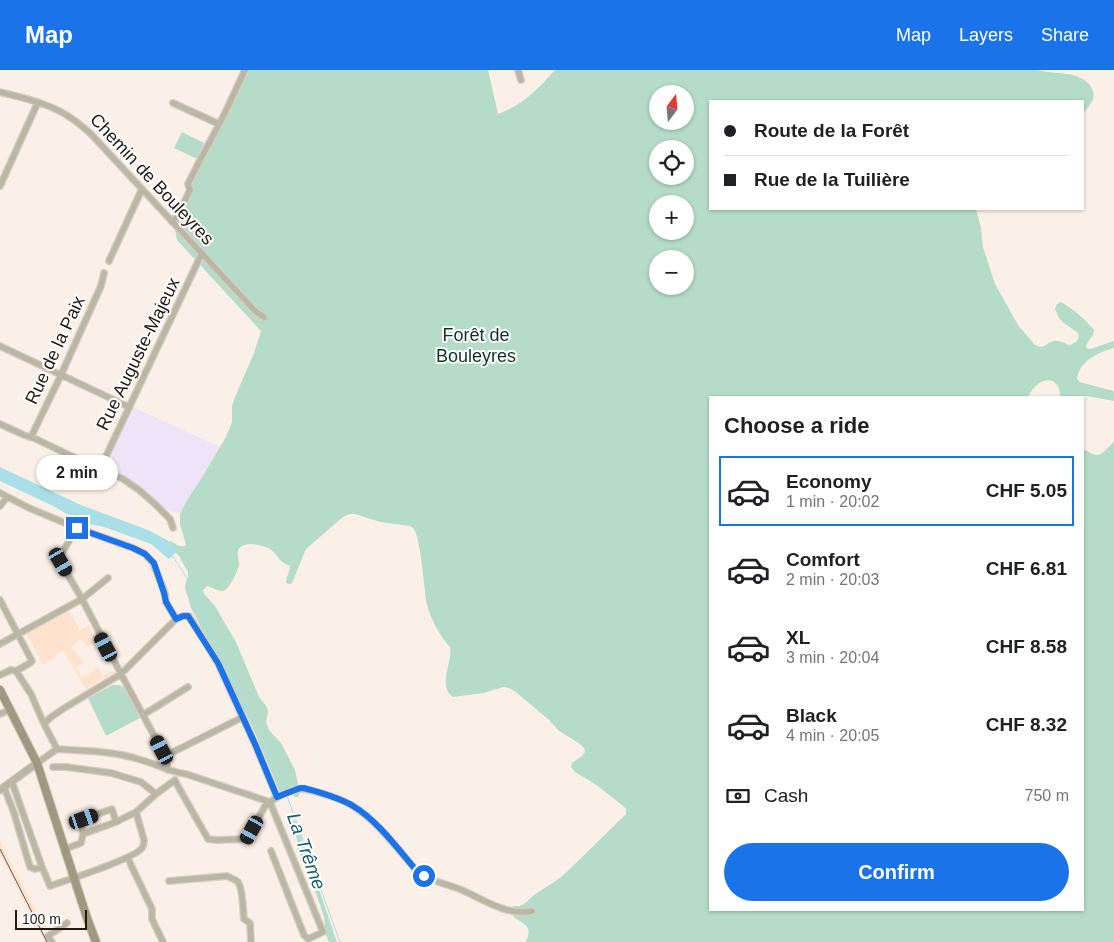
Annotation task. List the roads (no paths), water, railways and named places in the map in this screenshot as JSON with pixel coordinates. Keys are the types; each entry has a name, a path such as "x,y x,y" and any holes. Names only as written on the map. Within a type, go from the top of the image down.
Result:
{"main road":[{"path":"0,690 37,763 96,942"}],"street":[{"path":"172,222 190,190 188,184 246,70"},
{"path":"518,70 521,80"},
{"name":"Chemin de Bouleyres","path":"0,92 38,102 60,111 77,121 255,311 264,317"},
{"path":"0,186 38,102"},
{"path":"173,103 219,124"},
{"path":"109,261 142,189"},
{"name":"Rue Auguste-Majeux","path":"100,468 202,253"},
{"name":"Rue de la Paix","path":"31,437 101,286 104,274"},
{"path":"0,346 129,407"},
{"path":"0,424 123,479 139,490 170,519 173,528"},
{"path":"0,493 29,508 145,554 154,563 166,602 176,619"},
{"path":"0,506 7,497"},
{"path":"77,528 60,556 60,560 165,756 168,770"},
{"path":"0,644 82,599 108,578"},
{"path":"0,600 32,661 16,671 11,670 0,675"},
{"path":"44,724 66,707 121,674 176,619 188,616 218,663 279,796"},
{"path":"16,671 31,694 57,749"},
{"path":"143,715 188,687"},
{"path":"0,714 10,710"},
{"path":"165,756 243,717"},
{"path":"42,868 30,867 14,813 2,788 57,749 127,756 270,802 323,932 308,938 304,935 270,851"},
{"path":"53,766 66,766 110,773 141,782 156,794"},
{"path":"83,834 116,822 136,812 174,781 177,773"},
{"path":"174,781 208,839 247,839 265,806 279,796 304,788 336,798 362,812 416,870 424,876 462,890 495,906 517,912 532,911"},
{"path":"12,782 50,886 128,858 142,848 144,840 136,812"},
{"path":"65,849 81,843 83,834 80,820 112,809 116,822"},
{"path":"128,858 152,909 152,919 164,942"},
{"path":"169,881 227,876 233,878 238,882 240,888 244,919 250,924 251,942"},
{"path":"52,942 48,936 67,922"}],"water":[{"path":"0,467 81,505 148,530 167,540 178,550 169,559 151,544 101,526 82,523 55,507 0,481"}],"waterway":[{"name":"La Trême","path":"172,555 188,580 284,790"},
{"name":"La Trême","path":"287,796 340,942"}],"railway":[{"path":"0,849 47,942"}],"park label":[{"name":"Forêt de Bouleyres","path":"476,345"}]}
